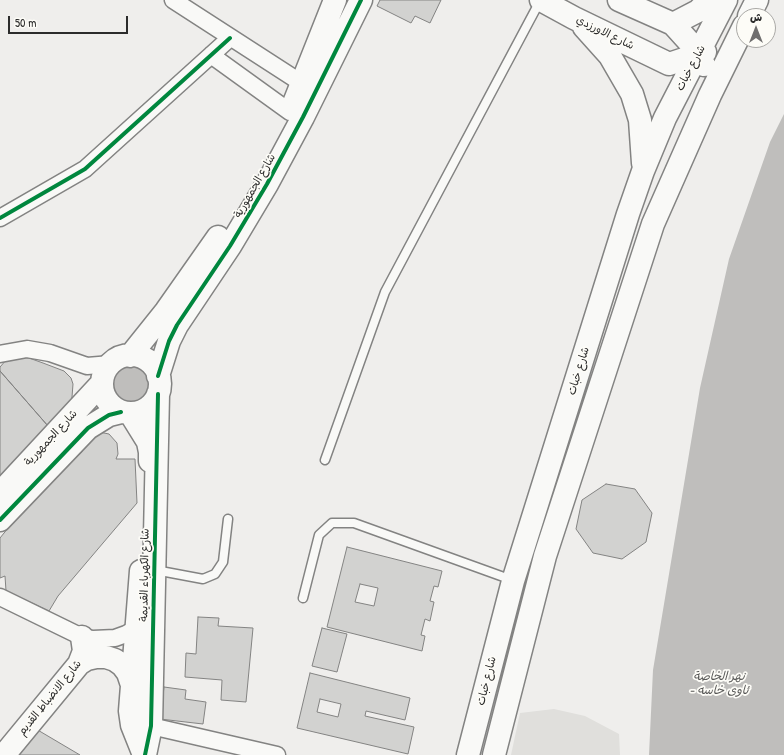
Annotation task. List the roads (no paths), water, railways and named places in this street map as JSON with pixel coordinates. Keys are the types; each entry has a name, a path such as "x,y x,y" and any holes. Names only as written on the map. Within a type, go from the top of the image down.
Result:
{"street":[{"path":"173,0 303,84"},
{"name":"شارع الجمهورية","path":"120,360 166,312 219,236 261,168 303,84 335,0"},
{"name":"شارع الجمهورية","path":"158,385 169,341 177,325 236,236 267,184 296,131 361,0"},
{"name":"شارع الاورزدي","path":"541,0 574,18 669,64 698,53"},
{"path":"619,0 673,24 685,36 698,53 705,67 709,89"},
{"path":"673,24 698,11 709,0"},
{"name":"شارع خبات","path":"468,755 513,581 628,214 643,171 665,118 726,0"},
{"path":"574,18 586,28 610,56 632,94 640,120 643,171"},
{"path":"713,27 712,31 714,38 721,44 736,35"},
{"path":"698,53 716,48 736,35"},
{"path":"494,755 545,556 653,224 709,89 736,35"},
{"path":"0,218 86,169 230,38"},
{"path":"211,55 290,112"},
{"path":"685,79 693,76 701,76 706,79 709,89"},
{"path":"0,354 27,349 50,353 87,366 139,357 147,361 154,368 158,385 154,402 147,408 139,412 125,412 109,415 98,421 84,432 0,520"},
{"path":"120,360 106,369 102,383 106,400 113,407 125,412"},
{"name":"شارع الجمهورية","path":"0,493 102,383"},
{"name":"شارع الكهرباء القديمة","path":"144,755 151,726 158,385"},
{"name":"شارع الكهرباء القديمة","path":"125,412 148,442 150,452 147,503 131,682 130,711 132,726 144,755"},
{"path":"0,597 82,637 93,639 115,638 136,629"},
{"name":"شارع الانضباط القديم","path":"4,755 79,664 84,651 82,637"},
{"path":"79,664 87,659 96,657 106,657 115,660 122,665 128,673 131,682"},
{"path":"151,726 277,755"}],"lane":[{"path":"325,460 385,292 541,0"},
{"path":"154,570 204,579 215,574 223,562 228,519"},
{"path":"304,598 319,535 332,523 354,523 513,581"}],"water":[{"name":"نهر الخاصة - ئاوی خاسە","path":"784,114 784,755 649,755 653,670 700,388 729,259 770,142"},
{"path":"131,361 143,365 149,371 153,383 149,395 143,401 131,405 119,401 113,395 109,383 113,371 119,365"}]}
